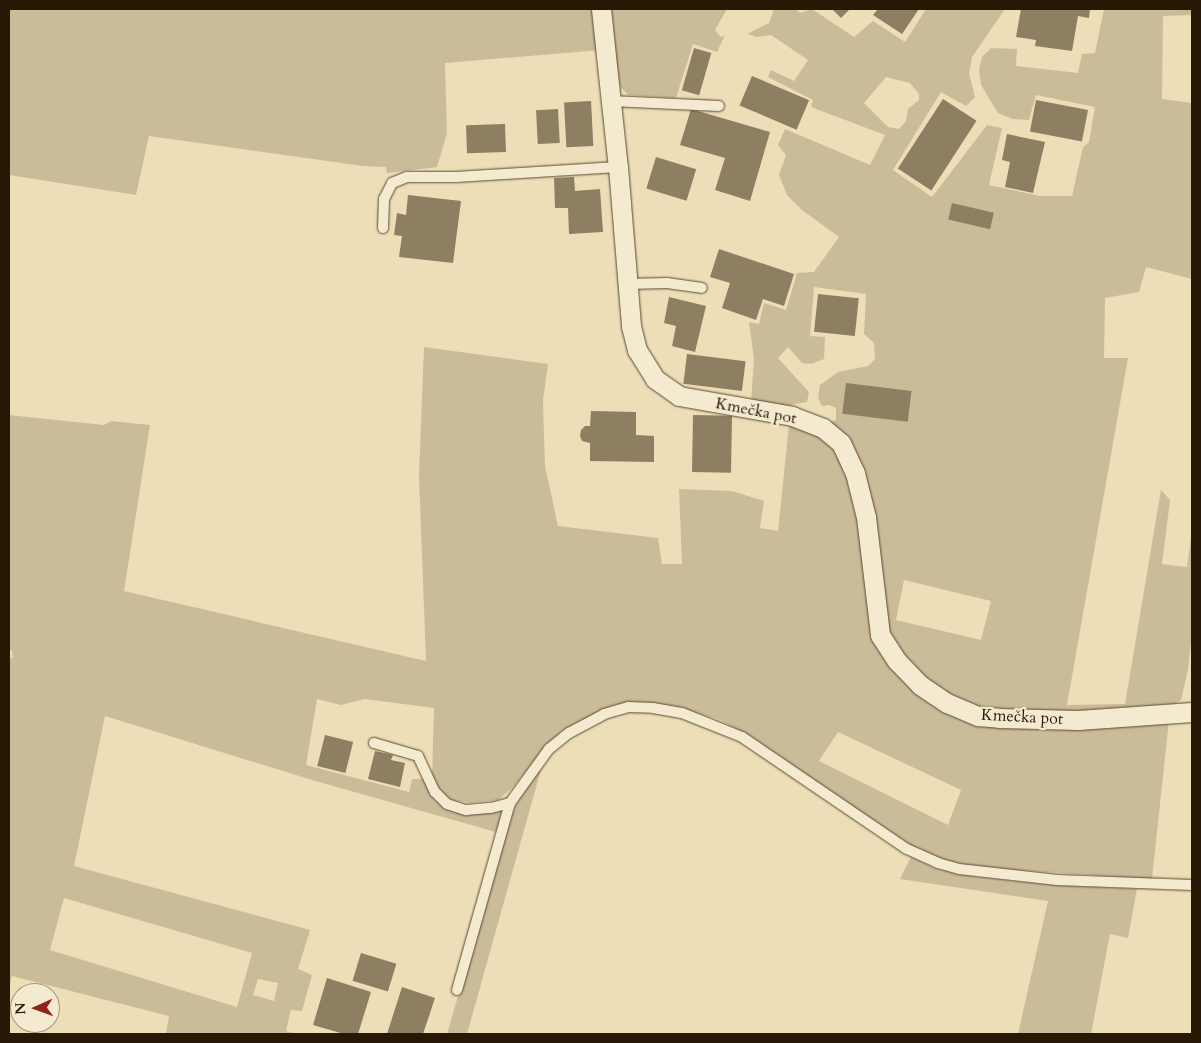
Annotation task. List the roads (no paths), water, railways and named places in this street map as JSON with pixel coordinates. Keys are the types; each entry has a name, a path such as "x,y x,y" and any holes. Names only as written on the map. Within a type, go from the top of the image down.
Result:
{"street":[{"name":"Kmečka pot","path":"601,9 618,167 631,326 637,350 655,379 679,396 792,416 823,428 841,443 855,473 866,517 880,635 897,661 920,685 947,703 978,716 992,718 1078,720 1192,712"}],"lane":[{"path":"610,101 718,106"},
{"path":"383,228 384,198 392,183 407,177 456,177 618,167"},
{"path":"627,284 667,284 702,288"},
{"path":"457,990 510,803 549,749 569,733 604,714 628,707 652,708 682,713 742,737 907,849 938,863 959,869 1057,880 1192,885"},
{"path":"374,743 418,756 434,792 447,804 466,810 491,808 510,803"}]}
